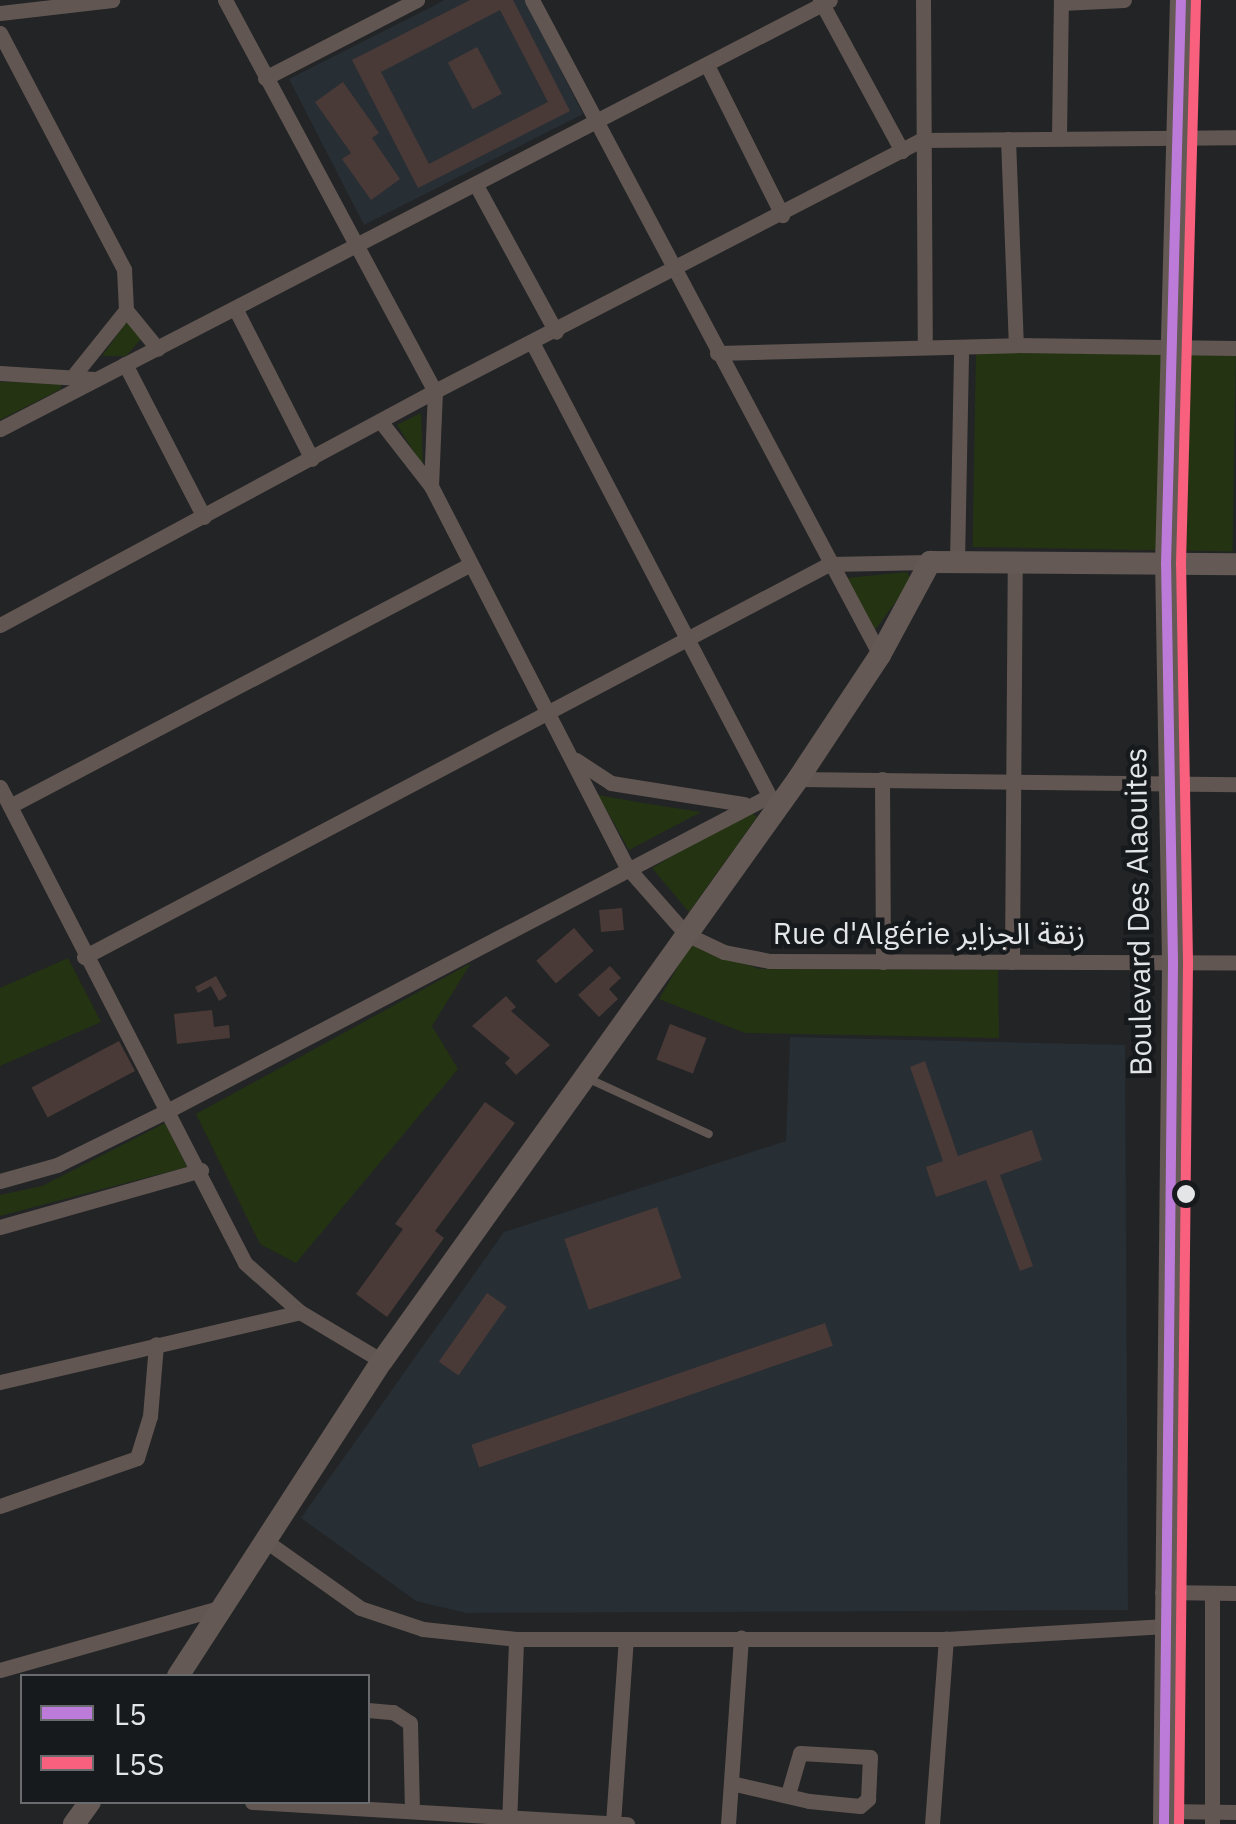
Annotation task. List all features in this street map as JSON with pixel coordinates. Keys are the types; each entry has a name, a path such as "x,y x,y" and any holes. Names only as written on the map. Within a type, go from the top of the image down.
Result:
{"main road":[{"name":"Boulevard Des Alaouites","path":"1164,1818 1162,1592 1173,960 1166,784 1166,564 1181,0"},
{"path":"179,1674 270,1544 382,1362 686,934 772,802 798,779 880,655 930,562 1236,564"}],"street":[{"path":"0,13 112,0"},
{"path":"225,0 435,390 431,486"},
{"path":"266,78 417,0"},
{"path":"532,0 880,655"},
{"path":"923,0 925,346"},
{"path":"1059,138 1061,2 1124,0"},
{"path":"0,429 358,248 824,1 902,152"},
{"path":"0,34 124,269 126,310 158,349"},
{"path":"707,65 782,216"},
{"path":"0,626 435,390 782,216 921,140 1236,137"},
{"path":"1008,139 1016,345"},
{"path":"476,185 556,332"},
{"path":"74,375 126,310"},
{"path":"236,310 312,459"},
{"path":"533,344 772,802 748,804 612,783 576,760"},
{"path":"717,353 1016,345 1236,348"},
{"path":"957,563 961,347"},
{"path":"125,364 204,517"},
{"path":"0,373 95,379"},
{"path":"382,422 431,486 469,566 576,760 588,799 626,866 686,934"},
{"path":"84,957 829,564 930,562"},
{"path":"1012,962 1014,563"},
{"path":"5,809 469,566"},
{"path":"798,779 1236,784"},
{"path":"882,779 883,962"},
{"path":"0,788 5,809 201,1170 246,1263 300,1312 382,1362"},
{"path":"0,1181 57,1165 169,1110 748,804"},
{"name":"Rue d'Algérie زنقة الجزاير","path":"686,934 724,952 770,961 1236,963"},
{"path":"0,1227 201,1170"},
{"path":"0,1382 300,1312"},
{"path":"0,1506 136,1458 150,1416 156,1344"},
{"path":"270,1544 360,1608 423,1629 516,1639 946,1639 1162,1626"},
{"path":"1162,1592 1236,1593"},
{"path":"1212,1593 1212,1818"},
{"path":"0,1670 226,1606"},
{"path":"728,1824 741,1637"},
{"path":"510,1821 516,1639"},
{"path":"613,1823 626,1639"},
{"path":"932,1824 946,1639"},
{"path":"370,1710 393,1712 410,1723 412,1811"},
{"path":"731,1783 788,1794 866,1804 870,1757 800,1753 788,1794"},
{"path":"278,1804 510,1821 627,1824"},
{"path":"304,1806 304,1824"},
{"path":"1164,1818 1212,1818 1236,1812"}],"lane":[{"path":"583,1076 709,1134"}],"shaded area":[{"path":"445,0 525,0 583,114 364,225 289,79"},
{"path":"790,1037 1125,1045 1128,1610 466,1613 416,1601 301,1518 504,1232 786,1141"}],"green space":[{"path":"128,320 142,338 126,356 102,356"},
{"path":"976,350 1236,355 1233,552 973,547"},
{"path":"0,382 61,383 61,389 0,420"},
{"path":"421,413 423,466 397,425"},
{"path":"907,572 912,580 875,630 846,578"},
{"path":"598,795 643,803 701,812 629,850"},
{"path":"749,811 757,817 689,912 652,868"},
{"path":"691,944 759,969 998,970 999,1038 745,1033 659,999"},
{"path":"68,958 101,1022 0,1066 0,988"},
{"path":"471,963 432,1026 458,1069 296,1263 260,1244 196,1114"},
{"path":"165,1123 187,1167 0,1216 0,1195 42,1186"}],"building":[{"path":"470,0 513,0 570,111 418,188 352,60","holes":["500,10 548,102 429,164 381,72"]},
{"path":"477,47 502,94 473,109 448,62"},
{"path":"343,82 379,133 372,138 400,179 371,200 342,159 351,153 315,102"},
{"path":"622,908 624,930 601,932 599,910"},
{"path":"574,928 594,951 556,983 536,961"},
{"path":"610,966 621,978 609,989 618,999 599,1017 578,995"},
{"path":"216,976 227,996 219,1001 211,986 198,993 195,987"},
{"path":"506,996 516,1007 511,1011 550,1045 516,1075 505,1063 510,1058 472,1026"},
{"path":"212,1010 214,1027 229,1025 230,1038 177,1044 174,1014"},
{"path":"670,1024 706,1038 693,1073 656,1059"},
{"path":"119,1041 135,1071 48,1117 32,1087"},
{"path":"925,1061 958,1156 1032,1130 1042,1160 1000,1175 1033,1266 1020,1271 986,1180 936,1197 926,1167 943,1161 910,1067"},
{"path":"485,1102 515,1123 435,1231 444,1238 387,1317 356,1294 403,1229 395,1224"},
{"path":"657,1207 681,1278 589,1310 564,1239"},
{"path":"487,1293 507,1307 458,1376 439,1362"},
{"path":"825,1323 833,1346 479,1467 471,1445"}],"transit line":[{"name":"L5","path":"1164,1824 1173,961 1166,564 1181,0"},
{"name":"L5S","path":"1179,1824 1188,961 1181,564 1196,0"}]}
